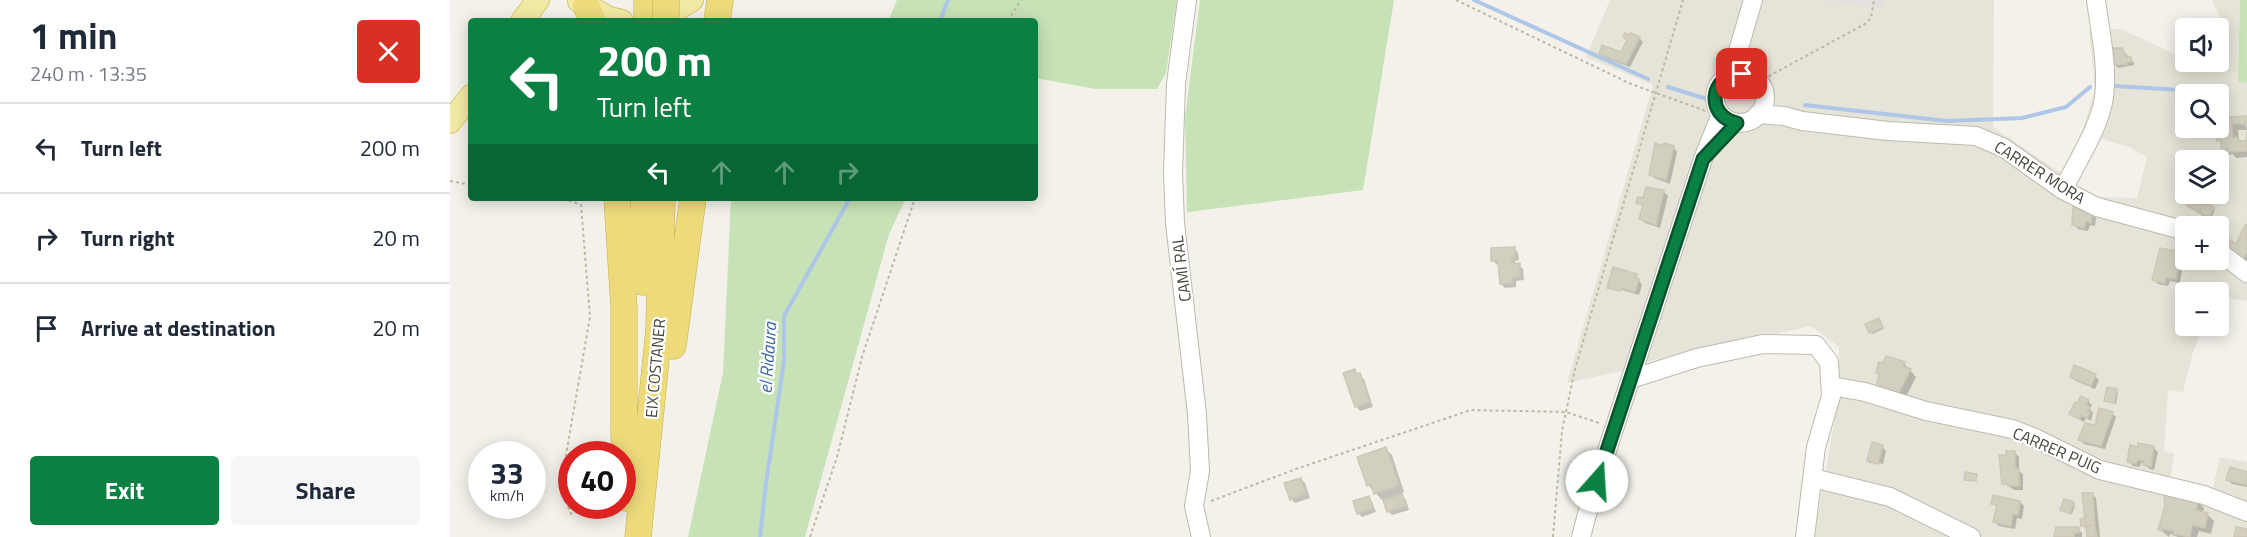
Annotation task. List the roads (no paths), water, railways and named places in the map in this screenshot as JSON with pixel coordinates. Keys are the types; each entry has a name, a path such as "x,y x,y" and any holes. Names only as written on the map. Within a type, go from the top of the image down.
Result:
{"highway":[{"path":"647,0 647,18"},
{"path":"666,0 666,18"},
{"path":"717,18 720,0"},
{"path":"617,201 624,308 626,441"},
{"name":"EIX COSTANER","path":"636,473 644,201"},
{"name":"EIX COSTANER","path":"636,490 659,329 662,201"},
{"path":"636,495 660,445 693,201"},
{"name":"EIX COSTANER","path":"636,510 638,537"},
{"name":"EIX COSTANER","path":"621,537 627,519"}],"main road":[{"path":"512,18 519,0"},
{"path":"524,18 538,0"},
{"path":"664,18 692,0"},
{"path":"586,9 609,18"},
{"path":"450,122 468,100"}],"street":[{"name":"CAMÍ RAL","path":"1187,0 1176,84 1173,173 1175,223 1197,414 1200,471 1194,506 1201,537"},
{"path":"1751,82 1718,86 1715,95 1725,115 1746,122 1758,114 1762,107 1751,82 1744,38 1753,0"},
{"path":"2063,189 2100,114 2104,97 2105,69 2096,0"},
{"path":"1751,82 1784,116"},
{"name":"CARRER MORA","path":"1758,114 1888,131 1976,136 2004,148 2063,189 2097,207 2175,228"},
{"path":"1581,537 1591,499 1703,159 1725,115"},
{"path":"2229,259 2247,273"},
{"path":"1631,379 1697,358 1763,344 1816,345 1828,362 1831,396 1816,447 1805,537"},
{"name":"CARRER PUIG","path":"1831,386 1865,392 1936,413 2012,429 2100,470 2204,495 2247,512"},
{"path":"1813,478 1890,497 1971,537"}],"waterway":[{"name":"el Ridaura","path":"941,18 948,0"},
{"path":"1474,0 1648,79"},
{"path":"2114,86 2175,90"},
{"path":"1668,87 1707,99"},
{"path":"1805,105 1947,121 2022,118 2066,107 2090,87"},
{"name":"el Ridaura","path":"760,537 784,361 784,316 848,201"}]}
